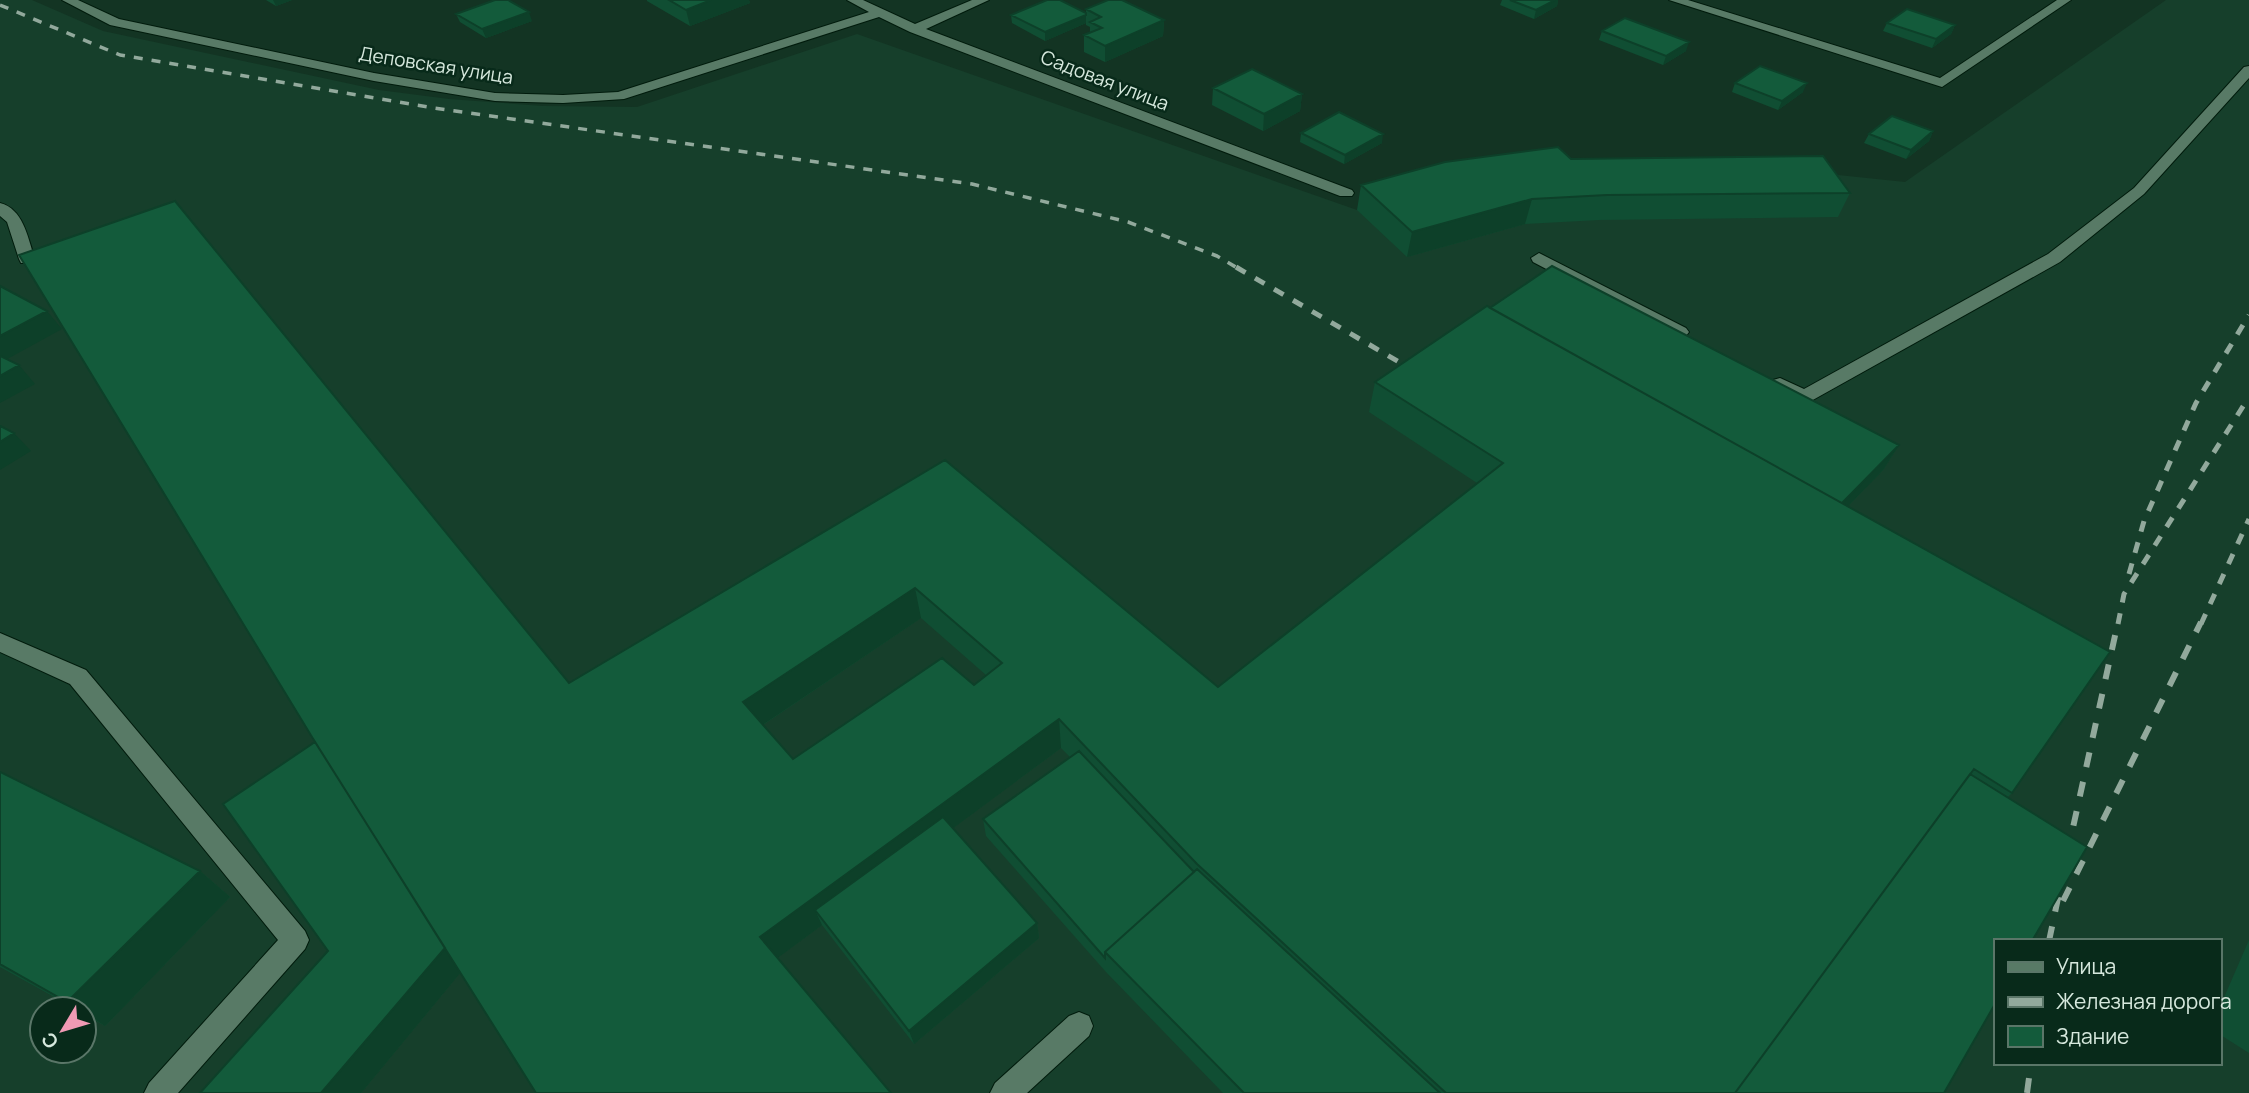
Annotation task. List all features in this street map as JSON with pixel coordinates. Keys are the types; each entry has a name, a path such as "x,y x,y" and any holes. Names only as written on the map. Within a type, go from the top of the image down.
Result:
{"street":[{"name":"Деповская улица","path":"68,0 115,22 374,77 495,97 563,99 619,96 879,13"},
{"name":"Садовая улица","path":"853,0 915,29 1346,192"},
{"path":"915,29 983,0"},
{"path":"1675,0 1942,83 2065,0"},
{"path":"1768,378 1804,397 2054,258 2139,191 2249,70"},
{"path":"0,208 14,220 27,259"},
{"path":"1539,258 1696,340"},
{"path":"0,642 78,677 295,940 159,1093"},
{"path":"1005,1093 1079,1026"}],"shaded area":[{"path":"0,0 32,0 103,31 379,90 449,99 543,106 637,107 857,34 1357,210 1434,181 1800,171 1905,182 2166,0 2249,0 2249,1093 0,1093"}],"building":[{"path":"495,0 508,0 529,12 482,29 456,14"},
{"path":"669,0 711,0 686,10"},
{"path":"1047,0 1060,0 1086,15 1045,32 1011,15"},
{"path":"1108,0 1122,0 1164,20 1105,46 1084,35 1102,28 1090,22 1101,17 1086,9"},
{"path":"1510,0 1555,0 1536,10"},
{"path":"1907,9 1955,25 1936,39 1887,23"},
{"path":"1625,18 1689,42 1666,56 1602,31"},
{"path":"1760,66 1807,83 1782,101 1735,83"},
{"path":"1252,69 1302,94 1264,114 1213,88"},
{"path":"1339,112 1383,134 1345,155 1301,133"},
{"path":"1892,116 1933,131 1911,150 1869,134"},
{"path":"1558,147 1571,159 1823,156 1850,193 1607,195 1532,199 1412,232 1361,185 1445,162"},
{"path":"175,201 569,683 945,460 1218,687 1503,463 1375,382 1487,306 2110,652 2012,793 1974,769 1735,1093 1446,1093 1197,864 1059,719 760,937 891,1093 536,1093 312,737 19,255","holes":["915,588 1002,663 974,685 942,658 793,759 743,702"]},
{"path":"1552,266 1899,445 1842,503 1490,308"},
{"path":"0,286 47,311 0,336"},
{"path":"0,356 19,365 0,376"},
{"path":"0,426 14,433 0,442"},
{"path":"315,742 445,948 321,1093 200,1093 328,951 223,804"},
{"path":"1079,751 1194,872 1105,952 1105,958 983,819"},
{"path":"0,772 200,871 74,995 55,995 0,964"},
{"path":"1970,774 2087,847 2033,939 1994,939 1994,1006 1944,1093 1735,1093"},
{"path":"943,817 1037,923 909,1031 815,910"},
{"path":"1197,869 1440,1093 1244,1093 1105,952"}],"railway":[{"path":"0,5 120,55 434,108 972,184 1128,222 1217,256 1239,269"},
{"path":"1236,267 1418,373"},
{"path":"2129,574 2144,521 2196,403 2249,315"},
{"path":"2118,624 2124,594 2249,397"},
{"path":"2201,624 2249,519"},
{"path":"2067,855 2118,622"},
{"path":"2063,901 2201,622"},
{"path":"2049,939 2062,879"},
{"path":"2027,1093 2031,1065"}]}
